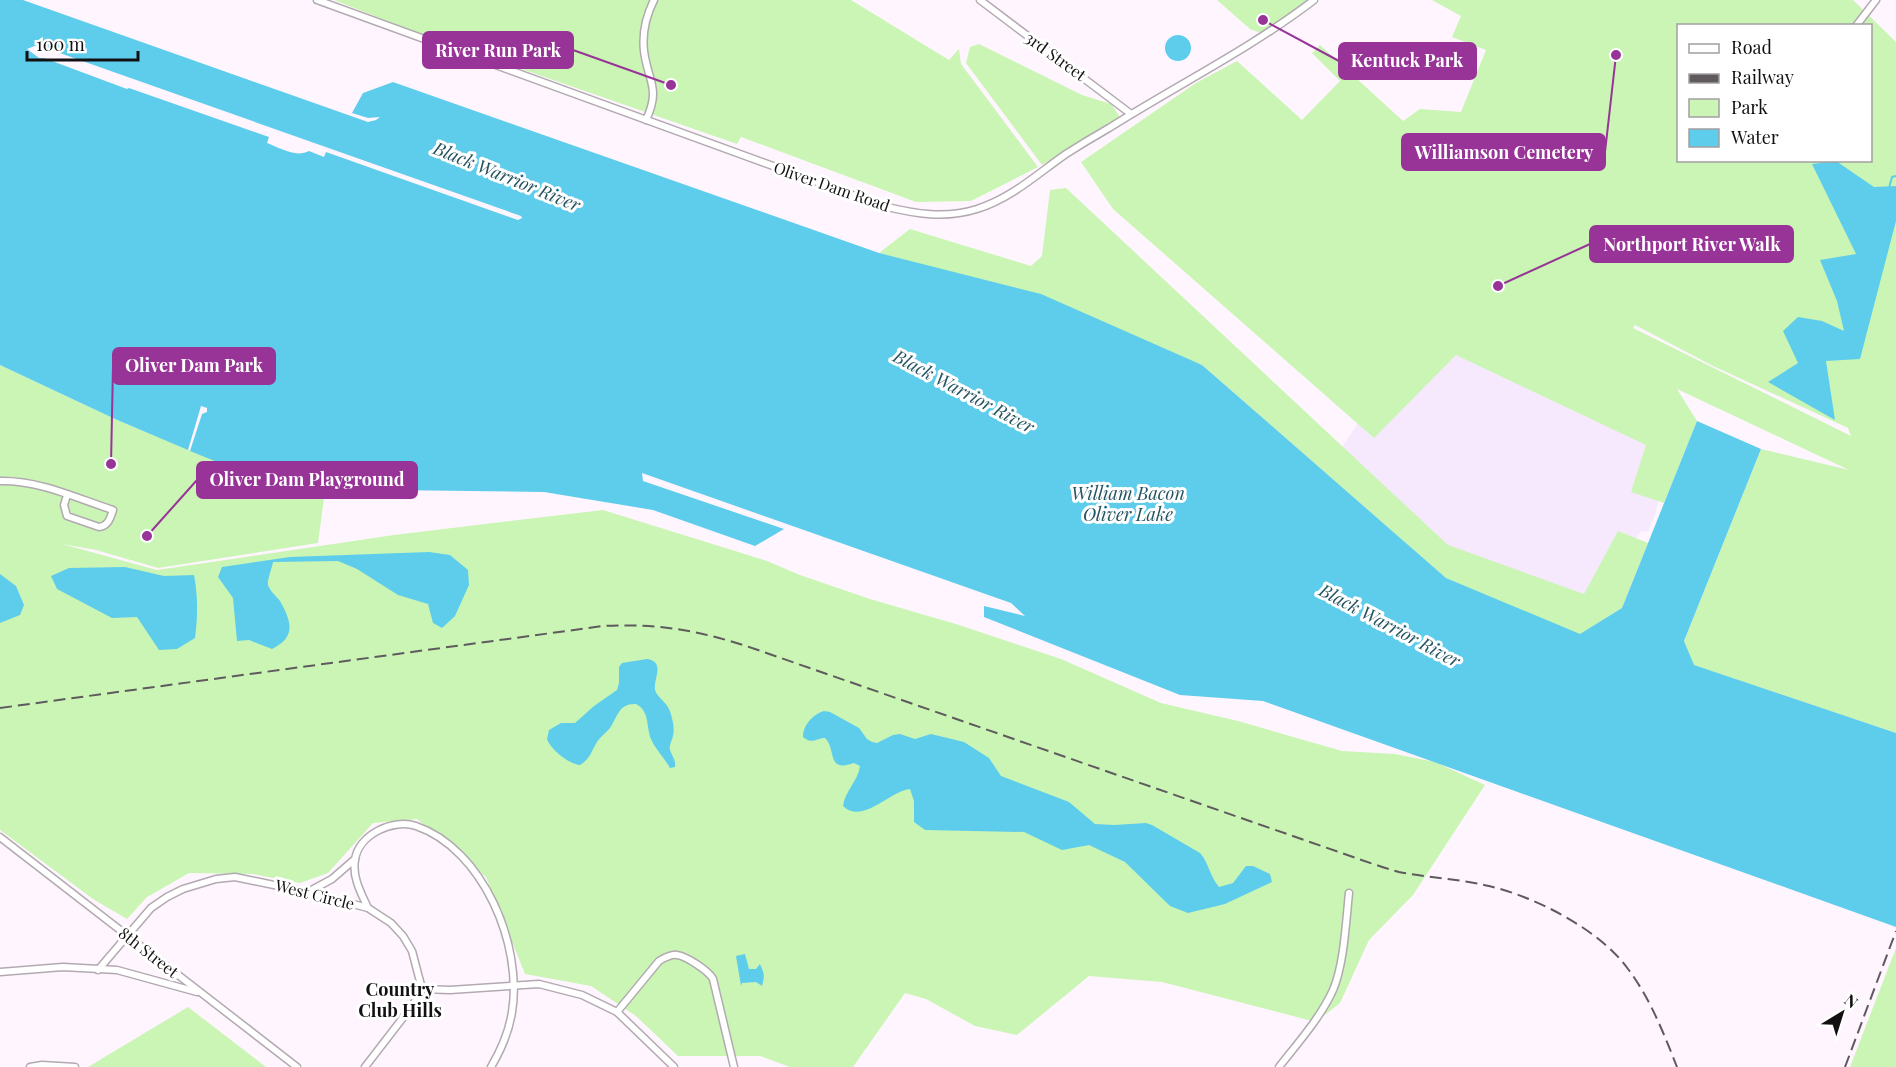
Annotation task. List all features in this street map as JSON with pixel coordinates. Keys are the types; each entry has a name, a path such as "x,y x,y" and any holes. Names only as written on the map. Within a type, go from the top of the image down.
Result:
{"street":[{"name":"Oliver Dam Road","path":"316,0 884,206 936,216 959,214 980,208 1022,188 1066,155 1263,34 1314,0"},
{"path":"646,120 654,95 644,52 644,34 647,17 654,0"},
{"name":"3rd Street","path":"980,0 1131,114"},
{"path":"1858,24 1876,0"},
{"path":"0,481 19,480 40,485 112,510 108,523 104,527 99,527 67,516 64,505 67,495"},
{"path":"308,892 332,879 355,859 369,836 394,825 418,827 442,841 465,860 486,885 509,943 513,1011 506,1036 491,1067"},
{"name":"8th Street","path":"0,837 297,1067"},
{"path":"355,859 356,879 368,908"},
{"name":"West Circle","path":"98,970 151,908 174,892 216,879 244,878 368,908 391,923 403,936 412,951 422,989"},
{"path":"1279,1067 1333,990 1349,893"},
{"path":"617,1012 659,961 676,954 683,957 711,975 718,995 734,1067"},
{"path":"0,972 63,967 117,970 200,992"},
{"path":"365,1067 412,1006 422,989 450,990 539,984 579,994 598,1001 617,1012 674,1067"},
{"path":"30,1067 42,1065 75,1067"}],"shaded area":[{"path":"1431,313 1678,430 1663,476 1656,512 1648,532 1641,531 1579,624 1441,580 1332,462"}],"green space":[{"path":"334,0 851,0 949,60 959,49 961,64 1038,167 971,201 916,202 741,137 737,144 415,32"},
{"path":"1217,0 1314,0 1263,34 1250,29"},
{"path":"1432,0 1853,0 1896,42 1896,733 1693,665 1684,641 1761,449 1849,470 1677,389 1697,421 1664,503 1631,492 1646,445 1456,355 1374,438 1113,209 1081,162 1196,83 1237,61 1302,120 1340,81 1312,53 1320,45 1403,121 1420,109 1461,112 1486,50 1452,37 1461,16","holes":["1635,325 1713,366 1848,428 1851,436 1633,328"]},
{"path":"979,44 1082,95 1111,104 1120,117 1042,165 966,63 970,47"},
{"path":"1066,188 1448,545 1584,594 1618,531 1648,543 1622,608 1580,635 1446,578 1202,365 879,253 910,229 1031,266 1042,256 1050,190"},
{"path":"0,365 115,419 254,477 326,483 318,543 158,568 96,550 62,544 157,570 394,535 603,510 767,561 870,599 959,625 1061,659 1161,703 1238,721 1342,751 1395,754 1435,762 1485,785 1413,895 1369,940 1340,1003 1316,1022 1162,982 1089,976 1017,1035 975,1026 926,999 905,993 853,1067 790,1067 760,1056 678,1056 636,1016 591,986 525,974 486,877 417,819 373,823 328,873 300,883 253,874 189,873 147,897 127,919 93,899 0,830"},
{"path":"1896,948 1896,1067 1850,1067"},
{"path":"188,1007 266,1067 88,1067"}],"water":[{"name":"William Bacon Oliver Lake","path":"0,0 23,0 368,122 380,117 368,118 352,113 363,93 393,82 879,253 1041,294 1202,365 1446,578 1580,634 1622,608 1697,421 1761,449 1684,641 1694,665 1896,733 1896,927 1263,701 1180,695 984,617 984,606 1025,616 1011,603 642,473 643,481 784,529 755,546 653,510 544,492 389,490 254,477 190,451 202,414 207,412 207,408 201,406 188,450 115,419 0,365","holes":["37,45 522,218 518,220 326,152 324,157 309,151 288,152 267,143 269,137 39,58 27,49"]},
{"path":"1178,35 1187,39 1191,48 1187,57 1178,61 1169,57 1165,48 1169,39"},
{"path":"1837,162 1874,187 1896,186 1896,221 1860,359 1826,361 1835,420 1768,382 1798,363 1783,331 1798,317 1822,321 1844,331 1837,301 1820,260 1856,254 1812,164"},
{"path":"429,552 450,555 468,570 469,585 455,616 442,628 433,623 428,604 398,595 357,569 338,561 273,562 268,585 284,608 289,628 285,639 272,649 249,640 237,641 233,598 218,577 222,567 290,557"},
{"path":"125,567 164,576 194,575 197,606 195,638 177,649 159,650 137,617 112,618 57,589 51,576 69,568"},
{"path":"0,574 16,586 24,605 20,615 0,623"},
{"path":"647,659 656,664 655,690 668,706 672,719 674,733 670,750 675,767 670,768 655,746 649,734 646,715 636,704 622,708 610,728 598,740 588,758 580,765 556,752 547,739 549,730 561,723 575,723 617,690 619,667 622,663"},
{"path":"824,711 859,728 872,742 877,743 900,734 915,739 931,734 964,742 989,758 1001,776 1069,802 1095,824 1146,823 1152,825 1200,853 1219,887 1233,883 1246,866 1253,866 1270,874 1272,882 1225,904 1188,913 1170,906 1125,862 1089,845 1062,850 1024,832 925,830 914,822 914,801 910,789 859,812 851,811 843,806 860,766 854,763 839,765 836,763 825,738 812,741 803,737 809,721"},
{"path":"745,954 749,969 756,969 760,964 764,974 762,986 756,982 742,983 741,986 736,956"}],"waterway":[{"path":"1889,188 1892,177 1896,176"}],"railway":[{"path":"0,708 603,626 662,627 717,637 1383,867 1410,874 1489,886 1527,898 1584,928 1616,955 1636,980 1650,1004 1677,1067"},
{"path":"1845,1067 1896,931"}],"place":[{"name":"Kentuck Park","path":"1263,20"},
{"name":"Williamson Cemetery","path":"1616,55"},
{"name":"River Run Park","path":"671,85"},
{"name":"Northport River Walk","path":"1498,286"},
{"name":"Oliver Dam Park","path":"111,464"},
{"name":"Oliver Dam Playground","path":"147,536"}],"district":[{"name":"Country Club Hills","path":"400,999"}],"water label":[{"name":"Black Warrior River","path":"507,176"},
{"name":"Black Warrior River","path":"964,391"},
{"name":"Black Warrior River","path":"1390,625"}]}
